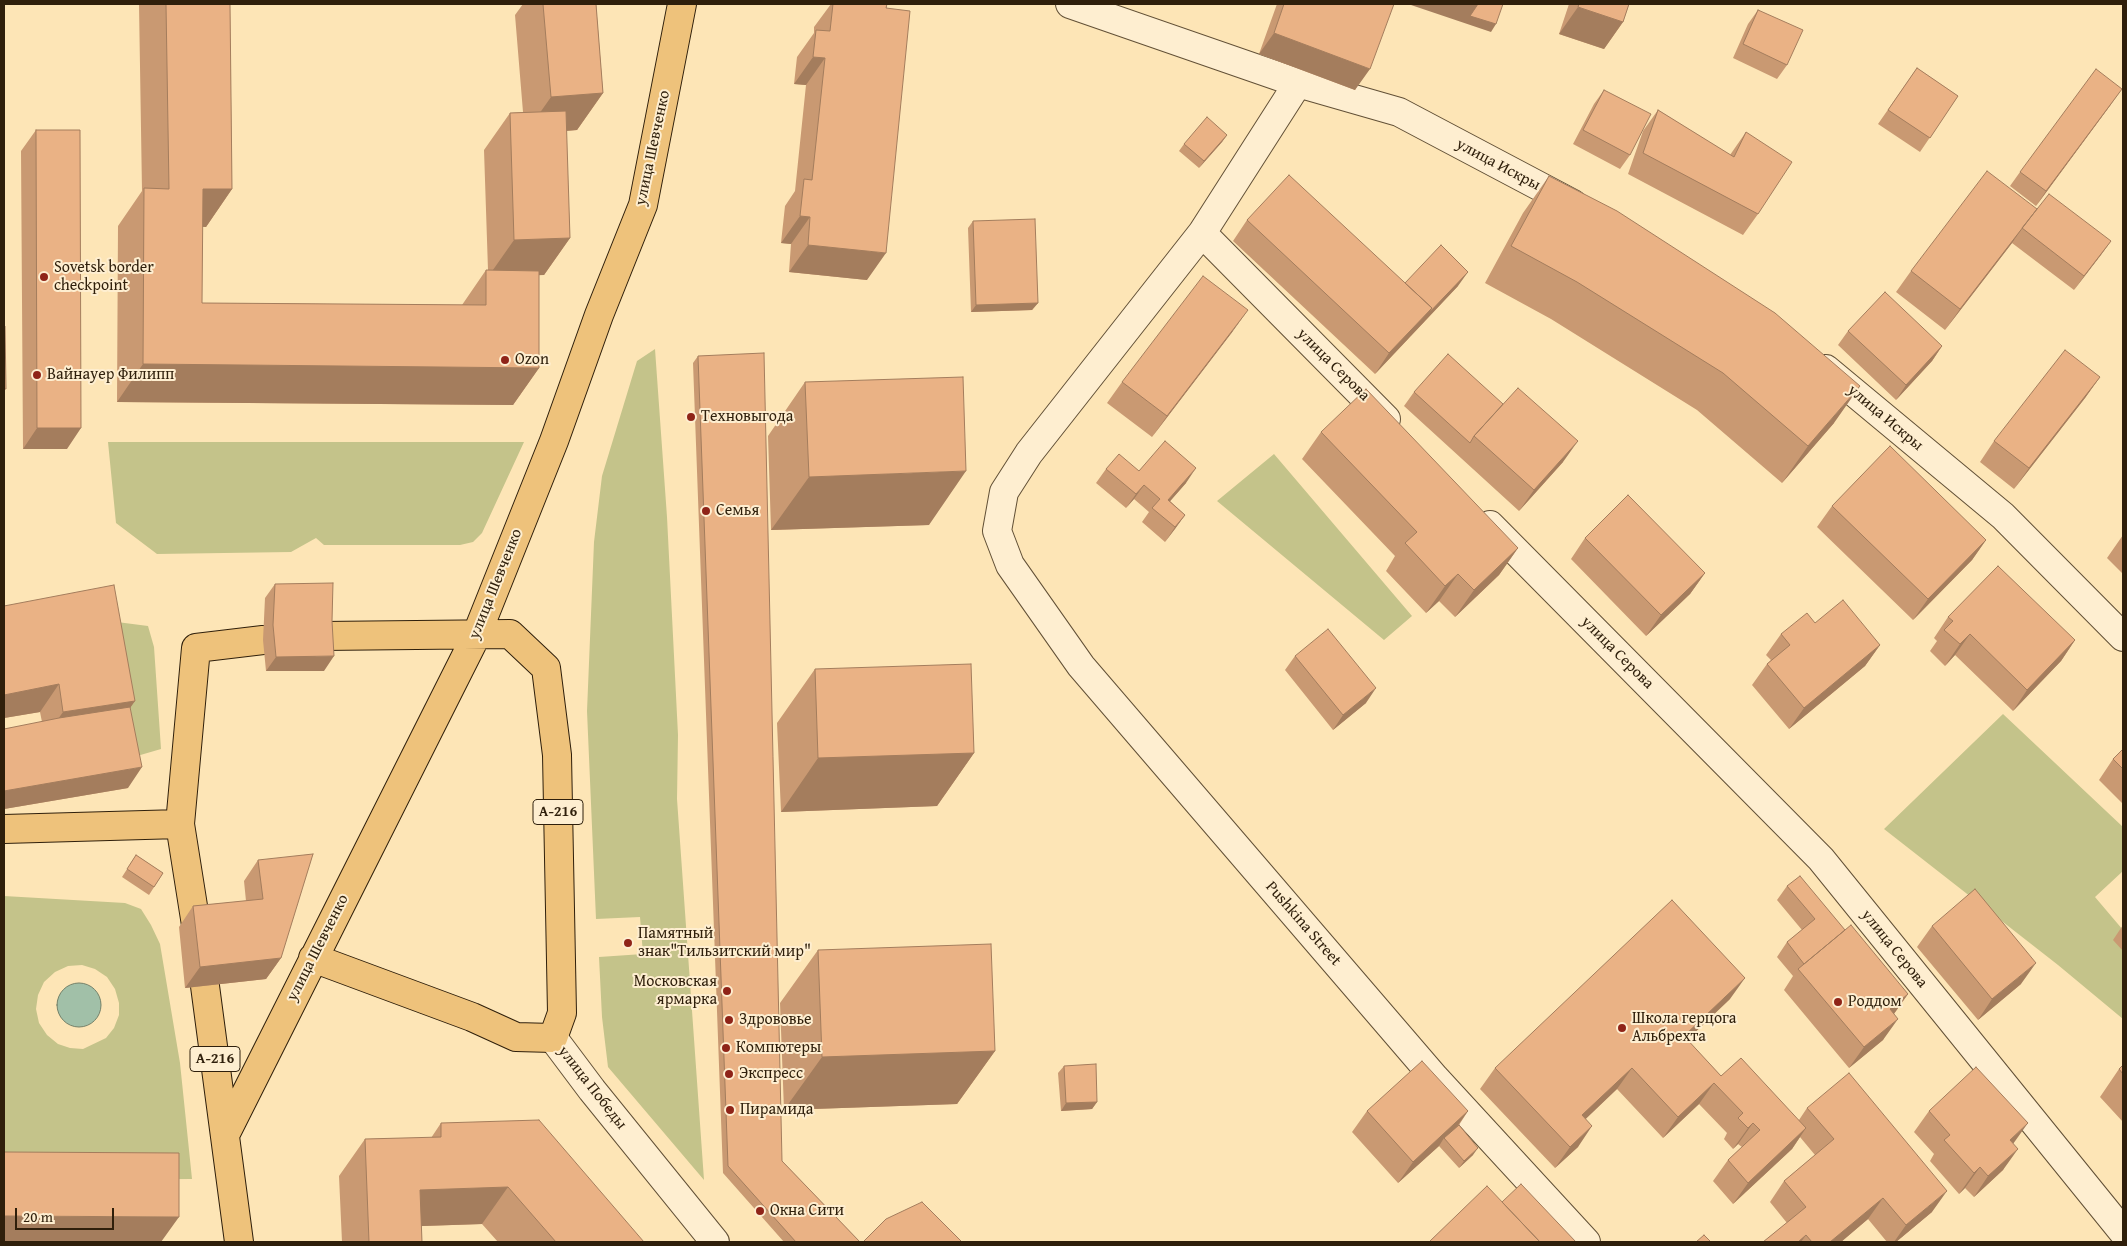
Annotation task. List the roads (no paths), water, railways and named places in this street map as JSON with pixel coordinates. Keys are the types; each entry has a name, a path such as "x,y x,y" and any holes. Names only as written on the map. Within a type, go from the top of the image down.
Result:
{"main road":[{"name":"улица Шевченко","path":"226,1133 476,636 554,442 599,315 643,205 682,4"},
{"name":"А-216","path":"322,636 476,636 510,634 546,668 557,755 562,1014 553,1038"},
{"path":"196,925 180,824 196,648 263,640"},
{"path":"4,829 180,824"},
{"name":"улица Победы","path":"313,958 472,1017 516,1037 553,1038"},
{"name":"А-216","path":"205,986 239,1242"}],"street":[{"name":"улица Искры","path":"1070,4 1298,82 1399,112 1592,214"},
{"path":"1202,233 1298,82"},
{"name":"улица Серова","path":"1202,233 1404,437"},
{"name":"Pushkina Street","path":"1202,233 1030,453 1004,492 997,531 1010,565 1081,666 1435,1078 1586,1242"},
{"name":"улица Искры","path":"1807,353 2003,516 2123,637"},
{"name":"улица Серова","path":"1473,507 1822,859 2123,1232"},
{"name":"улица Победы","path":"553,1038 598,1098 715,1242"}],"place":[{"name":"Sovetsk border checkpoint","path":"44,277"},
{"name":"Ozon","path":"505,360"},
{"name":"Вайнауер Филипп","path":"37,375"},
{"name":"Техновыгода","path":"691,417"},
{"name":"Семья","path":"706,511"},
{"name":"Памятный знак\"Тильзитский мир\"","path":"628,943"},
{"name":"Московская ярмарка","path":"727,991"},
{"name":"Роддом","path":"1838,1002"},
{"name":"Здрововье","path":"729,1020"},
{"name":"Школа герцога Альбрехта","path":"1622,1028"},
{"name":"Компютеры","path":"726,1048"},
{"name":"Экспресс","path":"729,1074"},
{"name":"Пирамида","path":"730,1110"},
{"name":"Окна Сити","path":"760,1211"}]}
